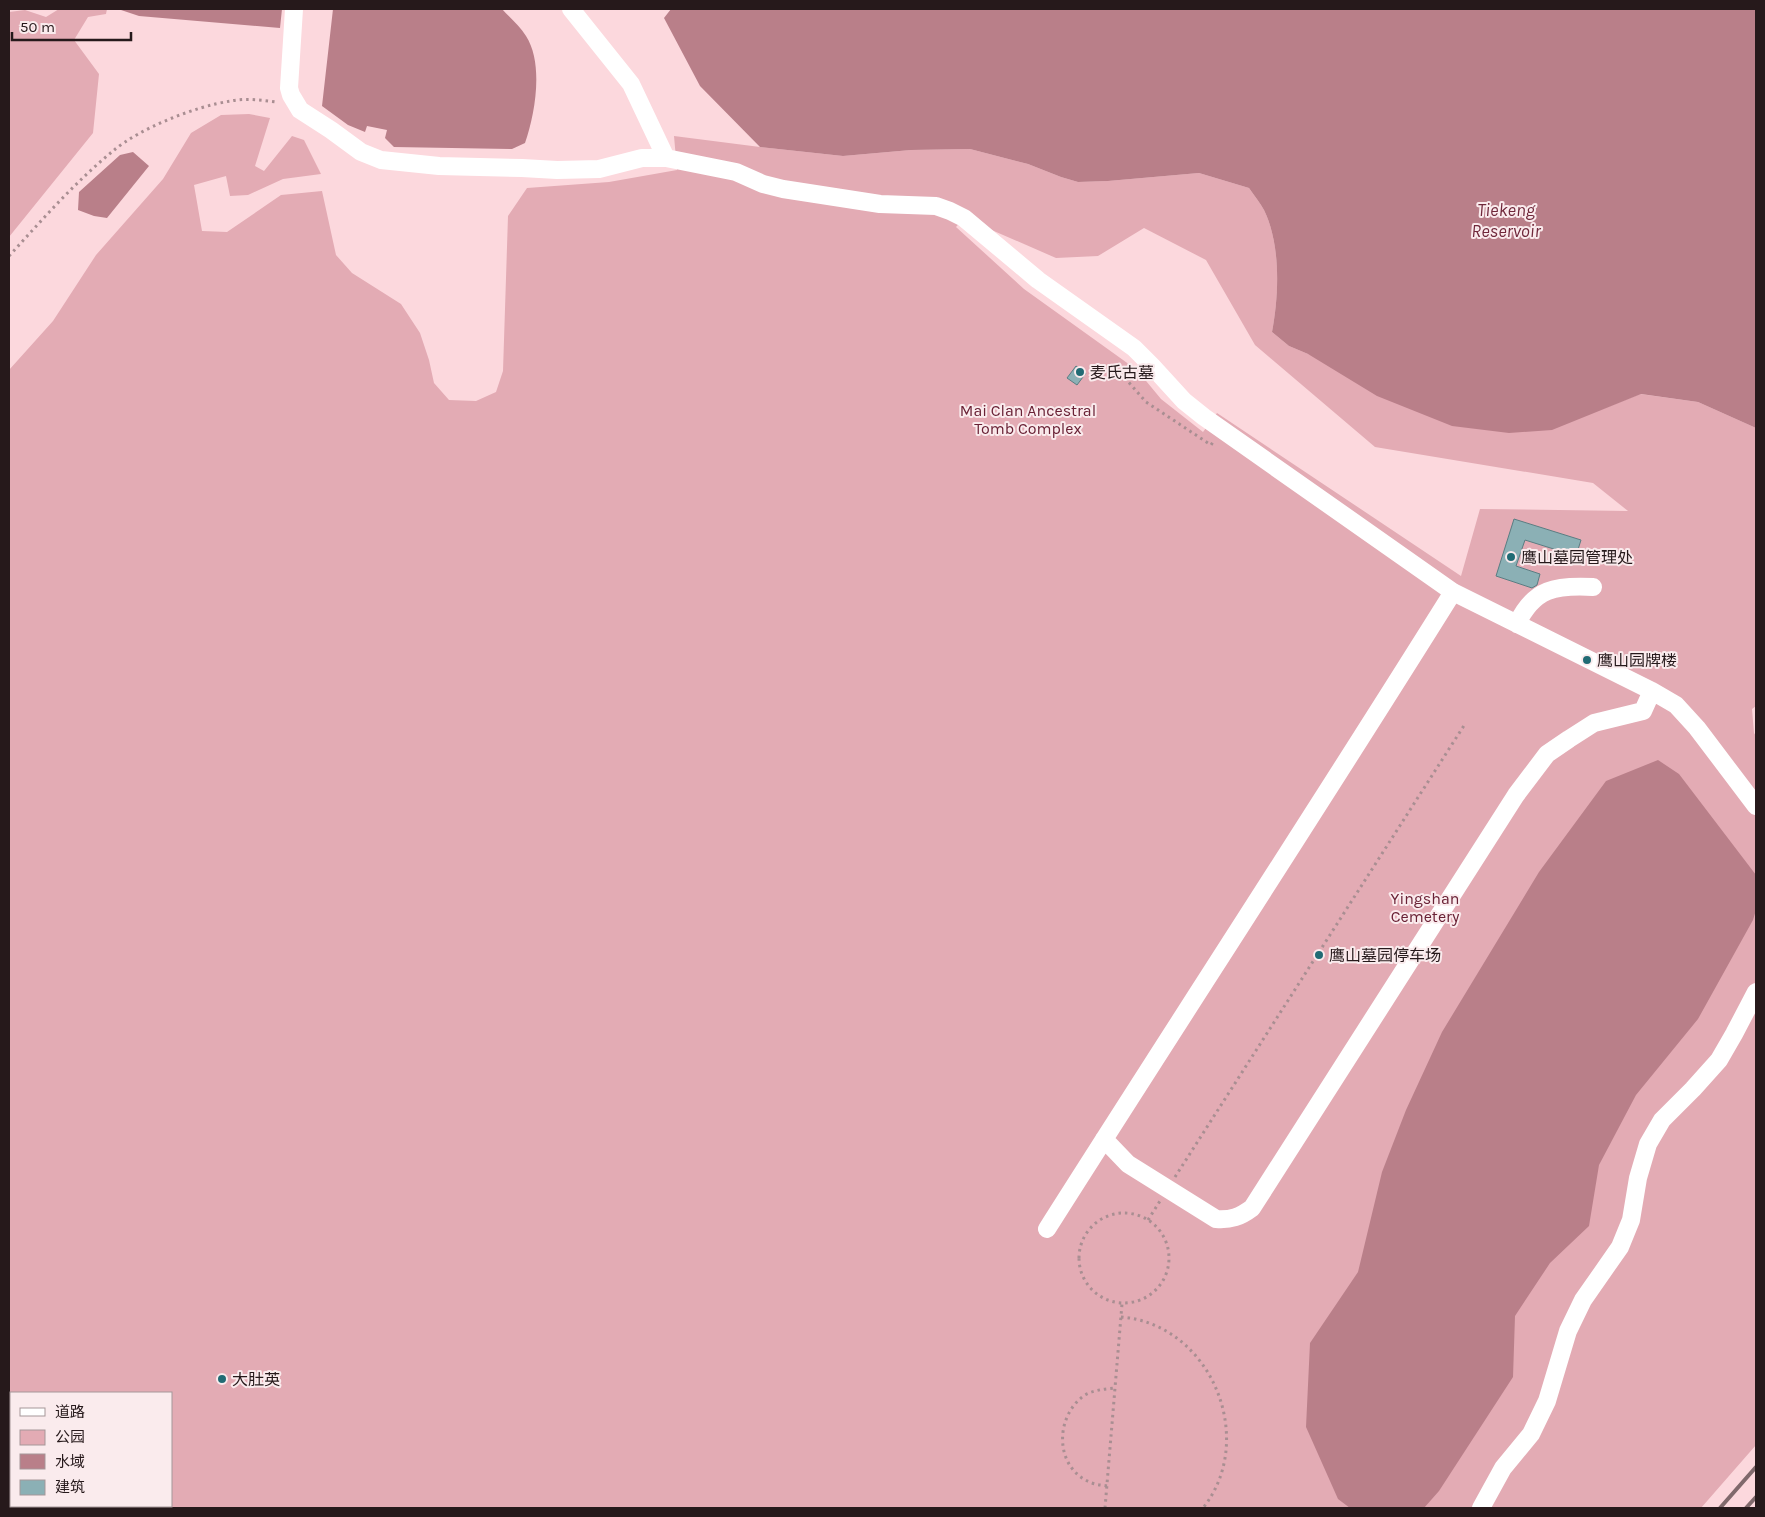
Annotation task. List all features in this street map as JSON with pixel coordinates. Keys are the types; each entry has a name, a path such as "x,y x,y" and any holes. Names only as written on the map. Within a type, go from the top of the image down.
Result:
{"street":[{"path":"294,9 289,88 291,95 300,110 361,152 381,160 439,166 557,170 599,168 642,158 666,158 736,172 762,184 783,189 880,204 936,206 964,218 1023,269 1134,348 1184,401 1204,417 1453,592 1652,691 1676,705 1697,728 1756,806"},
{"path":"571,9 631,84 666,158"},
{"path":"1517,624 1525,608 1534,598 1549,590 1569,586 1593,587"},
{"path":"1047,1229 1335,781 1453,592"},
{"path":"1104,1139 1128,1164 1216,1218 1228,1220 1241,1216 1252,1208 1516,795 1542,761 1548,754 1594,723 1643,710 1652,691"},
{"path":"1480,1508 1503,1468 1531,1434 1547,1401 1568,1331 1583,1300 1620,1247 1631,1220 1638,1178 1648,1144 1662,1120 1719,1060 1756,992"}],"path":[{"path":"9,256 61,199 114,150 149,128 195,110 231,101 258,99 277,102 300,110"},
{"path":"1109,366 1125,378 1146,402 1211,445"},
{"path":"1148,1220 1465,724"},
{"path":"1120,1213 1134,1214 1148,1220 1159,1229 1167,1242 1170,1257 1167,1272 1161,1285 1150,1296 1136,1302 1122,1304 1107,1300 1095,1292 1085,1281 1080,1267 1080,1252 1084,1238 1093,1226 1105,1217 1120,1213"},
{"path":"1105,1508 1122,1304"},
{"path":"1121,1317 1155,1326 1180,1341 1201,1362 1216,1387 1225,1415 1227,1444 1222,1473 1203,1508"},
{"path":"1107,1486 1091,1483 1078,1474 1068,1462 1063,1448 1062,1432 1066,1418 1074,1404 1086,1395 1101,1389 1115,1388"}],"green space":[{"path":"59,9 107,9 106,14 88,17 74,40 99,74 93,133 9,237 9,12 25,10 46,17"},
{"path":"249,114 270,118 255,166 264,171 292,136 304,140 321,174 283,179 248,195 230,196 226,176 194,185 202,231 227,232 281,195 322,191 336,255 352,273 401,304 420,333 434,383 449,400 476,401 496,392 503,371 508,216 527,188 609,182 677,170 674,136 843,156 911,150 970,149 1028,164 1078,182 1199,173 1249,188 1264,210 1270,224 1276,254 1277,286 1272,332 1289,346 1308,354 1600,410 1640,394 1698,402 1756,428 1756,706 1752,709 1754,733 1756,736 1756,1445 1701,1508 9,1508 9,370 53,321 96,255 163,179 191,133 221,115","holes":["964,218 1056,258 1098,256 1144,228 1206,260 1255,345 1375,447 1593,483 1628,511 1480,509 1461,576 1217,413 1203,432 1161,399 1137,370 1024,289 956,227"]}],"water":[{"path":"118,9 282,9 280,28 139,16"},
{"path":"333,9 502,9 526,36 532,47 535,60 536,89 532,118 525,143 512,149 394,147 385,138 387,130 367,126 365,132 348,125 322,106"},
{"name":"Tiekeng Reservoir","path":"671,9 1756,9 1756,428 1698,402 1641,394 1552,430 1509,433 1452,426 1377,396 1308,354 1289,346 1272,332 1277,286 1276,254 1270,224 1264,210 1249,188 1199,173 1078,182 1028,164 970,149 911,150 843,156 760,147 700,86 664,18"},
{"path":"133,152 149,166 107,218 94,216 78,210 79,192 120,155"},
{"path":"1658,760 1679,774 1756,875 1756,910 1753,920 1698,1019 1636,1095 1599,1165 1589,1226 1550,1263 1515,1316 1513,1377 1439,1491 1424,1508 1350,1508 1338,1499 1306,1427 1310,1343 1358,1272 1382,1172 1406,1110 1442,1032 1539,872 1606,781"}],"building":[{"path":"1076,366 1086,373 1077,385 1067,378"},
{"name":"鹰山墓园管理处","path":"1514,519 1581,540 1576,556 1525,540 1516,566 1540,574 1537,585 1532,588 1496,576"}],"railway":[{"path":"1720,1508 1756,1467"},
{"path":"1746,1508 1756,1497"}],"place":[{"name":"麦氏古墓","path":"1080,372"},
{"name":"鹰山墓园管理处","path":"1511,557"},
{"name":"鹰山园牌楼","path":"1587,660"},
{"name":"鹰山墓园停车场","path":"1319,955"},
{"name":"大肚英","path":"222,1379"}],"park label":[{"name":"Mai Clan Ancestral Tomb Complex","path":"1028,419"},
{"name":"Yingshan Cemetery","path":"1425,907"}]}
